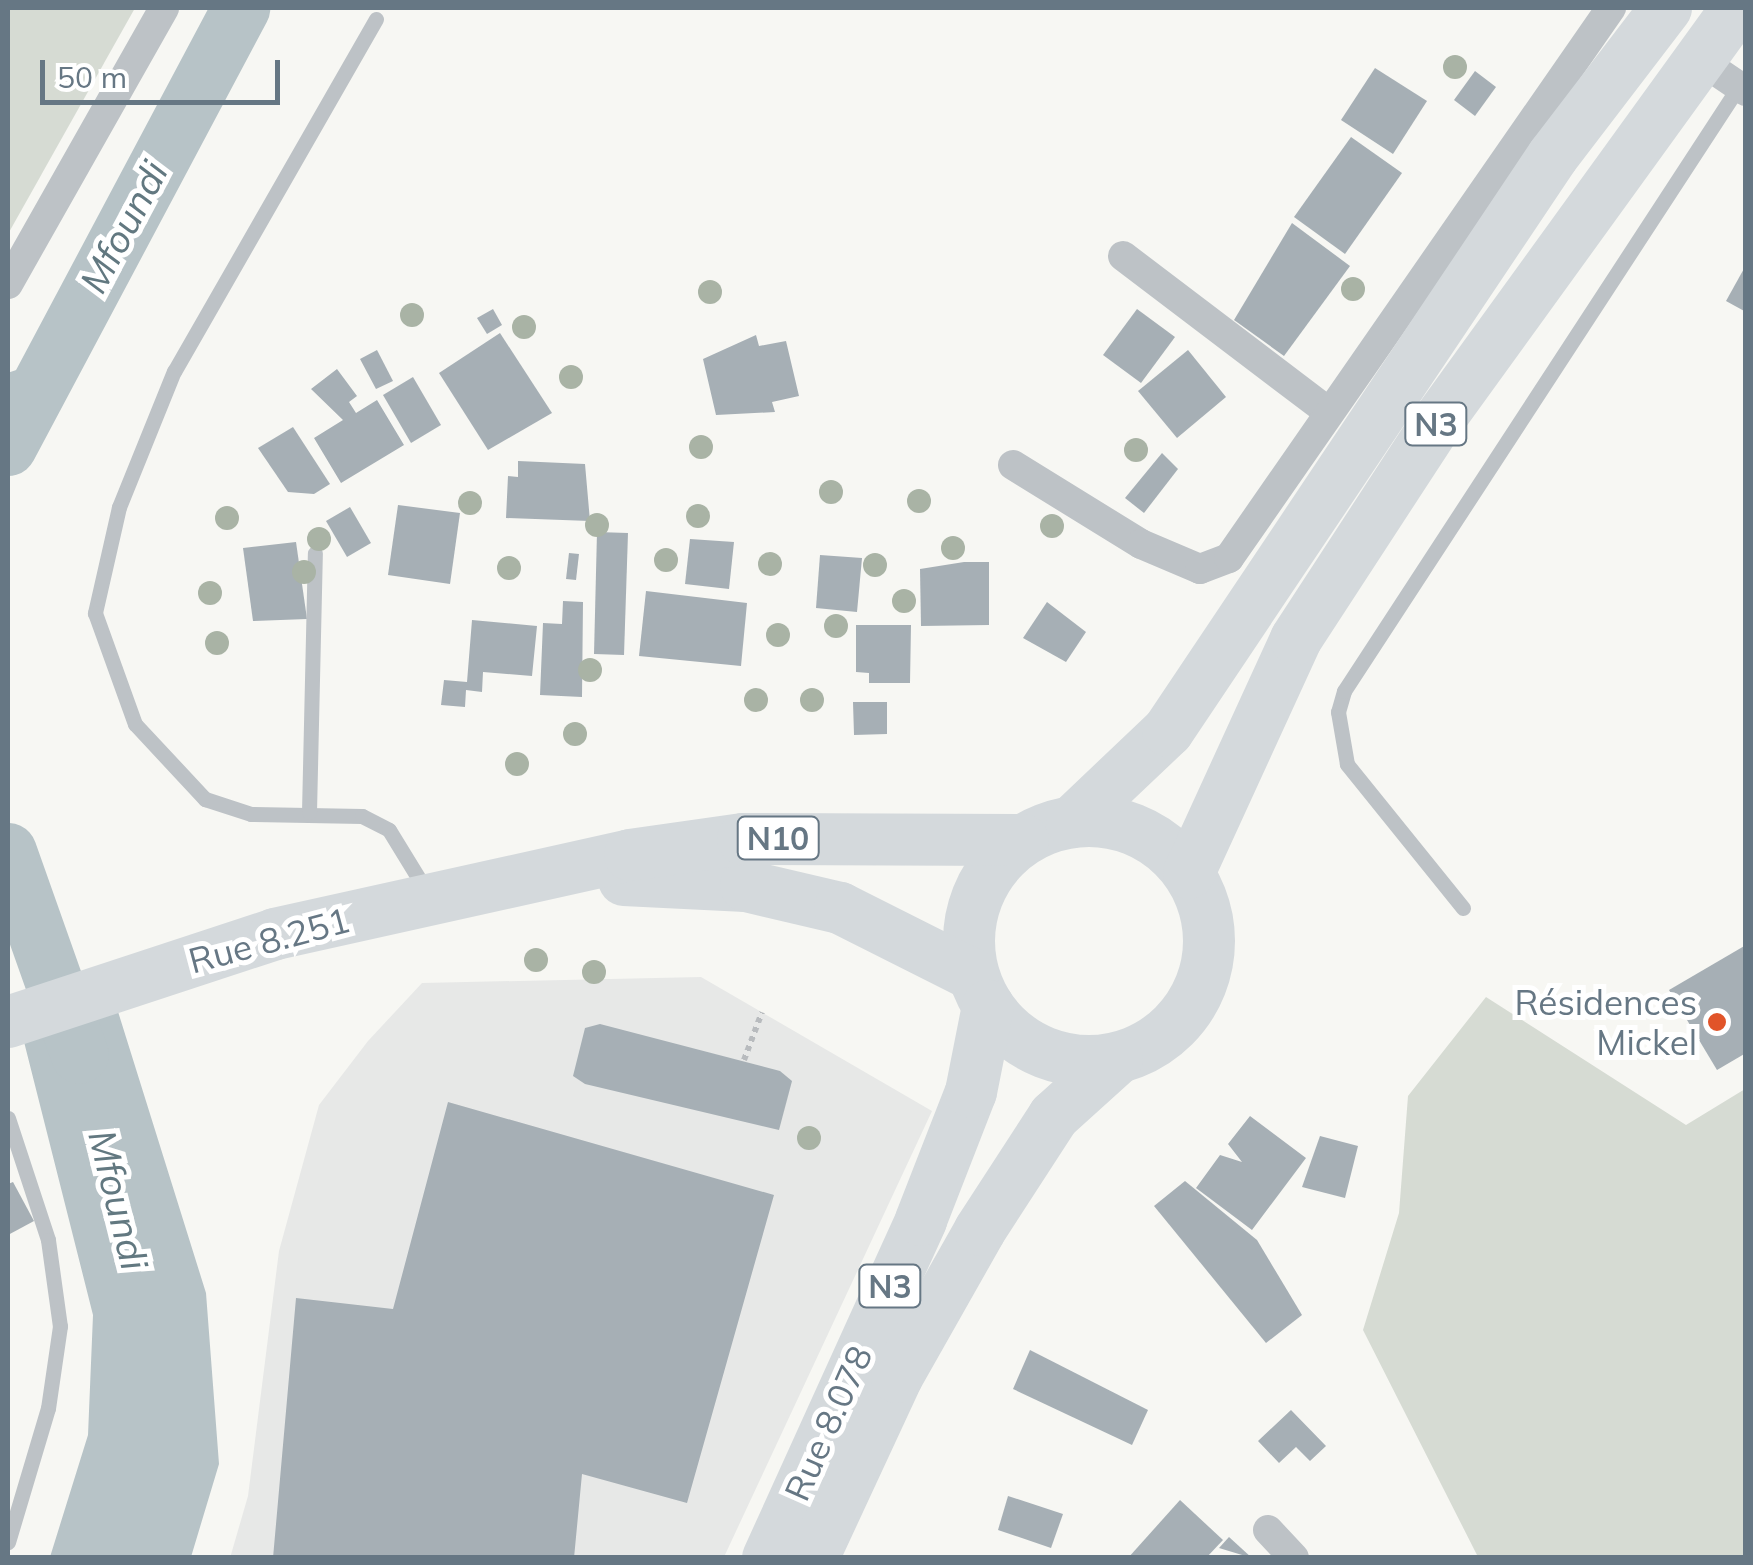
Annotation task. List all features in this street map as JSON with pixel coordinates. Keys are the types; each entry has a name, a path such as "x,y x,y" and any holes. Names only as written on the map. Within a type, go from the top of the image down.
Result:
{"highway":[{"name":"N3","path":"981,991 975,900 1023,840 1072,822 1168,731 1375,380 1666,8"},
{"name":"N3","path":"1189,872 1296,639 1697,58 1737,8"},
{"name":"N3","path":"1072,822 1138,830 1189,872 1210,950 1200,989 1178,1023 1116,1060"},
{"name":"Rue 8.251","path":"12,1020 276,934 431,900 538,882 630,855 742,839 1023,840"},
{"name":"Rue 8.251","path":"538,882 746,886 840,908 981,991"},
{"path":"981,991 1044,1052 1116,1060"},
{"name":"Rue 8.078","path":"768,1558 922,1220 971,1092 981,991"},
{"name":"Rue 8.078","path":"814,1558 897,1377 980,1230 1054,1116 1116,1060"}],"street":[{"path":"8,284 164,8"},
{"path":"1014,465 1141,544 1216,566 1326,410 1375,380 1610,8"},
{"path":"1697,58 1743,85"},
{"path":"1122,256 1326,410"},
{"path":"1268,1530 1294,1558"}],"lane":[{"path":"376,19 174,371 119,507 95,613 135,724 205,799 250,814 309,812 362,816 389,830 431,900"},
{"path":"1463,908 1347,764 1338,712 1344,691 1743,85"},
{"path":"309,812 315,554"},
{"path":"8,1118 48,1240 60,1326 48,1408 8,1542"}],"path":[{"path":"744,1060 762,1012"}],"shaded area":[{"path":"8,8 135,8 8,234"},
{"path":"701,977 932,1111 724,1557 230,1558 248,1496 279,1251 319,1105 368,1041 422,983"},
{"path":"1486,997 1686,1125 1745,1089 1745,1557 1478,1557 1363,1330 1399,1213 1408,1096"}],"water":[{"path":"110,986 206,1293 219,1464 191,1557 50,1557 88,1435 93,1315 18,1018"}],"building":[{"path":"1375,68 1427,101 1393,154 1341,120"},
{"path":"1475,71 1496,87 1475,116 1454,100"},
{"path":"1351,137 1402,173 1345,254 1294,217"},
{"path":"1292,223 1350,266 1284,356 1234,320"},
{"path":"1746,265 1746,312 1726,301"},
{"path":"493,309 502,325 487,334 477,318"},
{"path":"1137,309 1175,337 1141,383 1103,355"},
{"path":"500,333 552,413 488,450 439,373"},
{"path":"756,335 759,346 786,341 799,396 772,402 775,412 716,415 703,359"},
{"path":"377,350 393,381 376,389 360,359"},
{"path":"1188,350 1226,397 1177,438 1138,391"},
{"path":"337,369 357,396 349,402 356,413 377,400 404,445 341,483 314,438 343,420 311,389"},
{"path":"413,377 441,425 411,443 383,395"},
{"path":"293,427 330,484 314,494 288,492 258,448"},
{"path":"1162,453 1178,469 1144,513 1125,498"},
{"path":"518,461 585,464 590,521 506,518 508,476 518,477"},
{"path":"398,505 460,513 450,584 388,575"},
{"path":"350,507 371,543 347,557 326,521"},
{"path":"597,532 628,533 624,655 594,654"},
{"path":"690,539 734,542 729,589 685,584"},
{"path":"296,542 307,619 253,621 243,548"},
{"path":"569,553 579,554 576,580 566,579"},
{"path":"820,555 862,558 857,612 816,608"},
{"path":"989,562 989,625 921,626 920,569"},
{"path":"646,591 747,603 741,666 639,656"},
{"path":"563,601 583,602 582,697 540,695 543,623 562,624"},
{"path":"1047,602 1086,632 1066,662 1023,638"},
{"path":"472,620 537,626 532,676 483,672 482,692 466,690 465,707 441,705 444,680 467,682"},
{"path":"856,625 911,625 910,683 869,683 869,673 856,672"},
{"path":"853,702 887,702 887,734 854,735"},
{"name":"Résidences Mickel","path":"1746,945 1746,1053 1717,1070 1669,990"},
{"path":"600,1024 780,1071 792,1081 779,1130 585,1084 573,1076 585,1028"},
{"path":"448,1102 774,1195 687,1503 582,1474 574,1558 273,1558 296,1298 393,1309"},
{"path":"1250,1116 1306,1158 1252,1230 1196,1188 1220,1155 1242,1162 1228,1144"},
{"path":"1320,1136 1358,1146 1345,1198 1302,1187"},
{"path":"1185,1181 1257,1240 1302,1315 1266,1343 1154,1206"},
{"path":"13,1182 34,1221 8,1235 8,1184"},
{"path":"1030,1350 1148,1410 1132,1445 1013,1389"},
{"path":"1291,1410 1326,1446 1310,1461 1296,1447 1279,1463 1258,1441"},
{"path":"1008,1496 1063,1514 1051,1548 998,1530"},
{"path":"1180,1500 1223,1540 1206,1558 1128,1558"},
{"path":"1229,1537 1252,1558 1219,1548"}],"waterway":[{"name":"Mfoundi","path":"8,447 241,8"},
{"path":"8,378 51,364"},
{"name":"Mfoundi","path":"8,852 80,1055"}],"place":[{"name":"Résidences Mickel","path":"1717,1022"}]}
